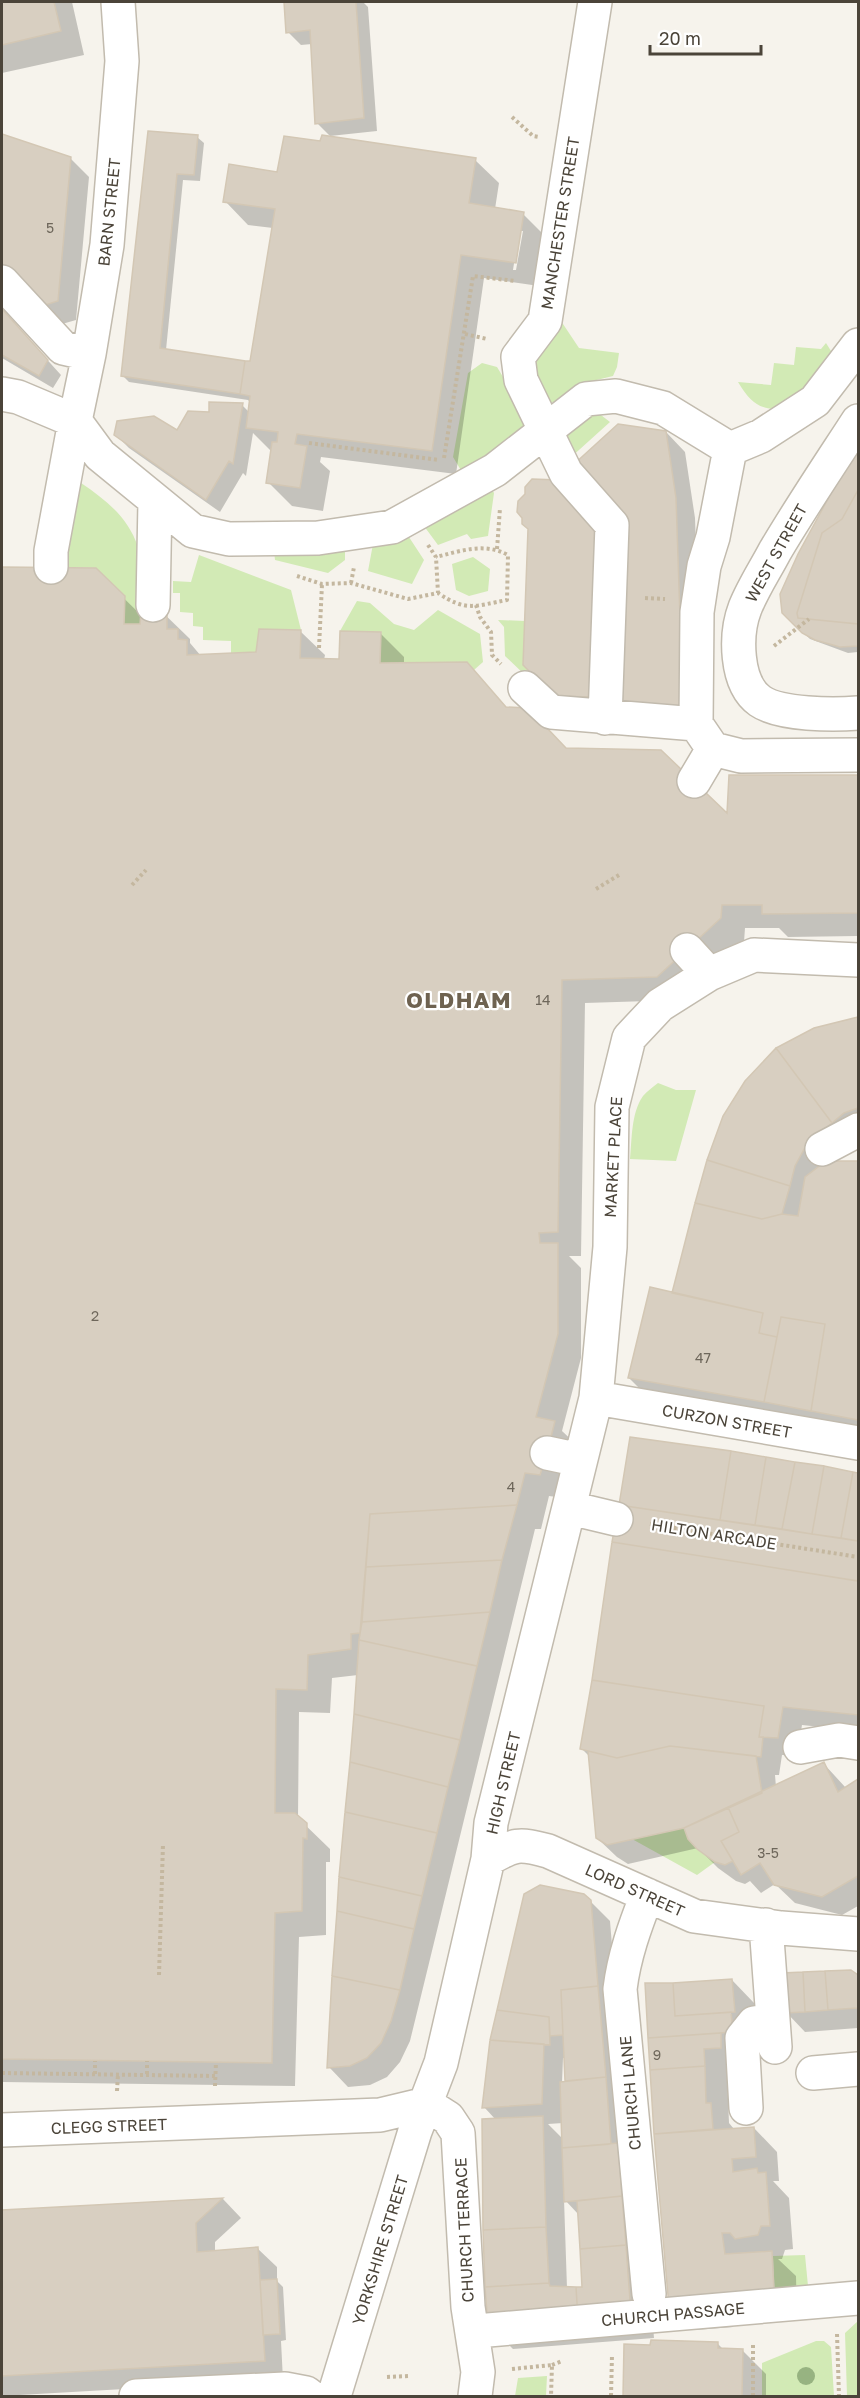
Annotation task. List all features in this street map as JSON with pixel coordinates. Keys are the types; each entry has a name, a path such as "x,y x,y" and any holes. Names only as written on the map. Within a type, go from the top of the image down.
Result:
{"street":[{"name":"BARN STREET","path":"51,567 107,245 122,61 118,2"},
{"name":"MANCHESTER STREET","path":"595,2 545,321 518,357 521,380 566,473 612,525 605,718"},
{"path":"2,282 63,348 89,354"},
{"path":"730,449 761,436 815,401 831,377 858,345"},
{"path":"2,394 18,397 75,421 100,455 193,531 229,539 318,538 392,527 495,470 586,399 616,396 663,408 730,449"},
{"name":"WEST STREET","path":"858,421 800,509 763,573 744,609 740,629 740,669 747,686 760,700 789,710 858,713"},
{"path":"694,781 704,736 701,651 690,601 704,566 720,539 730,449"},
{"path":"153,605 155,501"},
{"path":"525,688 551,712 605,718 704,736 741,756 858,755"},
{"path":"687,950 709,974"},
{"name":"MARKET PLACE","path":"580,1460 596,1398 610,1247 612,1107 629,1038 660,1005 709,974 754,955 858,960"},
{"path":"822,1149 858,1130"},
{"name":"CURZON STREET","path":"596,1398 858,1443"},
{"path":"546,1453 580,1460"},
{"name":"HIGH STREET","path":"426,2104 441,2063 488,1859 491,1822 580,1460"},
{"path":"570,1508 616,1519"},
{"path":"800,1747 839,1740 858,1743"},
{"name":"LORD STREET","path":"488,1859 513,1845 528,1846 548,1851 694,1916 858,1934"},
{"name":"CHURCH LANE","path":"647,1895 632,1934 620,1989 649,2294"},
{"path":"746,2108 742,2038 754,2023 774,2034 766,1925"},
{"path":"813,2073 858,2069"},
{"name":"CLEGG STREET","path":"2,2130 380,2115 426,2104"},
{"name":"CHURCH TERRACE","path":"426,2104 448,2118 458,2133 468,2307 477,2384"},
{"name":"YORKSHIRE STREET","path":"334,2397 426,2104"},
{"name":"CHURCH PASSAGE","path":"488,2330 858,2298"},
{"path":"136,2397 285,2389 306,2393 310,2397"}],"path":[{"path":"512,117 533,136"},
{"path":"309,443 444,460 473,276 550,285"},
{"path":"497,549 500,505"},
{"path":"410,517 436,556 438,593"},
{"path":"290,574 322,584 351,583 408,599 438,593 465,607 507,600 508,555 497,549 478,547 436,556"},
{"path":"319,648 322,584"},
{"path":"476,605 480,617 491,632 492,655 525,688"},
{"path":"771,648 808,619"},
{"path":"132,885 146,870"},
{"path":"596,890 619,875"},
{"name":"HILTON ARCADE","path":"616,1519 858,1557"},
{"path":"159,1975 163,1844"},
{"path":"95,2061 95,2074"},
{"path":"147,2061 147,2074"},
{"path":"2,2073 215,2076"},
{"path":"836,2326 839,2397"},
{"path":"753,2337 753,2397"},
{"path":"612,2351 612,2397"},
{"path":"477,2384 552,2365 551,2397"},
{"path":"387,2377 410,2376"}],"green space":[{"path":"559,318 579,348 619,353 613,376 576,385 555,402 548,402 530,361"},
{"path":"826,343 836,359 791,410 765,408 759,405 749,397 738,382 771,385 774,363 794,365 796,347 821,349"},
{"path":"482,363 497,367 523,410 526,429 517,442 462,472 453,457 468,373"},
{"path":"597,412 610,422 569,459 560,430"},
{"path":"486,480 494,493 488,536 471,539 467,534 438,545 421,522"},
{"path":"81,483 115,510 134,536 138,547 140,624 124,624 125,596 96,568 69,567 69,550"},
{"path":"405,531 424,560 412,584 368,571 373,544"},
{"path":"345,550 345,560 328,573 275,560 274,551"},
{"path":"199,555 291,590 301,630 259,629 256,652 231,653 231,641 203,640 203,627 193,626 193,613 180,612 180,593 173,593 173,581 191,582"},
{"path":"473,557 490,569 488,591 469,596 456,590 452,564"},
{"path":"357,601 370,603 394,624 414,630 438,610 480,634 483,662 474,670 466,662 380,663 381,632 340,631"},
{"path":"498,620 525,621 523,664 531,672 527,677 505,656 504,627"},
{"path":"658,1083 676,1090 696,1090 676,1161 630,1159 636,1110 643,1096"},
{"path":"684,1828 693,1843 715,1862 697,1875 632,1839"},
{"path":"805,2255 808,2286 775,2296 773,2256"},
{"path":"858,2321 858,2396 847,2396 845,2333"},
{"path":"816,2341 824,2341 831,2347 834,2396 762,2396 762,2363"},
{"path":"547,2376 546,2396 515,2396 518,2378"}],"building":[{"path":"2,2 54,2 61,31 2,45"},
{"path":"284,2 356,2 364,118 315,124 310,30 286,33"},
{"path":"148,131 198,135 194,175 177,174 160,348 245,361 240,394 121,376"},
{"path":"2,134 71,157 58,301 42,306 2,264"},
{"path":"322,135 476,158 469,203 524,212 516,263 461,255 432,451 297,434 295,444 307,446 300,488 266,483 272,442 277,442 278,432 246,428 250,396 240,394 245,361 250,361 275,209 223,202 229,164 277,172 284,136 320,141"},
{"path":"2,309 48,360 39,376 2,355"},
{"path":"209,402 243,403 233,464 229,461 206,500 114,435 117,421 154,416 177,430 188,411 209,412"},
{"path":"618,424 666,431 676,498 683,706 618,709 626,522 573,465"},
{"path":"858,450 858,490 842,519 822,533 797,613 798,618 858,624 858,646 840,647 815,640 802,633 782,613 780,594 798,554 835,486"},
{"path":"532,479 559,480 601,527 593,697 554,696 523,665 528,529 522,524 522,518 517,512 518,501 525,494 525,487"},
{"path":"858,490 858,624 798,618 797,613 822,533 842,519"},
{"path":"2,567 96,568 125,596 124,624 140,624 141,614 167,614 167,629 178,629 178,639 187,640 187,655 256,652 259,629 301,630 300,658 339,659 340,631 381,632 380,663 467,662 506,707 528,708 566,748 661,750 727,813 729,775 858,775 858,913 762,914 762,905 722,905 721,918 657,977 562,980 558,1232 539,1233 540,1243 558,1243 558,1334 536,1417 555,1421 547,1453 540,1475 525,1473 517,1505 370,1514 360,1633 351,1634 351,1649 308,1655 307,1690 276,1689 275,1813 295,1813 307,1823 307,1839 303,1838 302,1911 275,1913 272,2063 2,2059"},
{"path":"858,1017 858,1108 844,1113 832,1123 776,1048 814,1028"},
{"path":"776,1048 832,1123 808,1142 795,1166 790,1186 707,1160 723,1116 745,1081"},
{"path":"707,1160 790,1186 782,1214 762,1219 695,1203"},
{"path":"826,1161 858,1161 858,1420 811,1411 825,1324 781,1317 777,1337 759,1333 763,1313 672,1293 695,1203 762,1219 782,1214 798,1216 805,1177"},
{"path":"650,1287 763,1313 759,1333 777,1337 764,1402 628,1378"},
{"path":"781,1317 825,1324 811,1411 764,1402"},
{"path":"630,1437 731,1451 720,1520 619,1505"},
{"path":"731,1451 766,1457 755,1525 720,1520"},
{"path":"766,1457 795,1462 782,1529 755,1525"},
{"path":"795,1462 824,1466 812,1534 782,1529"},
{"path":"824,1466 853,1472 841,1538 812,1534"},
{"path":"853,1472 858,1473 858,1541 841,1538"},
{"path":"517,1505 502,1560 366,1567 370,1514"},
{"path":"619,1505 858,1541 858,1581 612,1542"},
{"path":"612,1542 858,1581 858,1715 783,1707 778,1738 759,1737 764,1706 592,1680"},
{"path":"502,1560 490,1612 362,1622 366,1567"},
{"path":"490,1612 477,1666 359,1640 362,1622"},
{"path":"359,1640 477,1666 460,1740 354,1714"},
{"path":"592,1680 764,1706 759,1737 763,1737 761,1757 670,1746 617,1758 580,1749"},
{"path":"354,1714 460,1740 448,1787 350,1762"},
{"path":"670,1746 756,1756 762,1793 684,1828 607,1845 596,1838 588,1751 617,1758"},
{"path":"350,1762 448,1787 437,1833 345,1812"},
{"path":"824,1762 838,1792 858,1779 858,1876 822,1897 774,1885 760,1863 741,1875 721,1841 739,1832 728,1807"},
{"path":"728,1807 739,1832 721,1841 733,1861 725,1865 715,1862 697,1849 688,1839 684,1828"},
{"path":"345,1812 437,1833 422,1896 339,1877"},
{"path":"339,1877 422,1896 414,1929 337,1911"},
{"path":"540,1885 584,1894 591,1900 598,1986 561,1990 563,2035 550,2036 549,2017 497,2010 524,1894"},
{"path":"337,1911 414,1929 400,1990 332,1976"},
{"path":"851,1970 858,1975 858,2008 828,2010 825,1971"},
{"path":"825,1971 828,2010 805,2012 803,1972"},
{"path":"803,1972 805,2012 784,2013 782,1973"},
{"path":"332,1976 400,1990 391,2021 381,2043 367,2058 350,2066 327,2068"},
{"path":"732,1979 735,2012 675,2016 673,1983"},
{"path":"645,1983 673,1983 675,2016 731,2012 733,2032 648,2038"},
{"path":"598,1986 606,2077 565,2081 561,1990"},
{"path":"497,2010 549,2017 550,2045 490,2040"},
{"path":"721,2033 721,2048 704,2049 705,2066 650,2070 648,2038"},
{"path":"490,2040 544,2044 542,2104 482,2108"},
{"path":"705,2066 706,2103 711,2103 713,2129 654,2134 650,2070"},
{"path":"606,2077 611,2144 562,2148 560,2082"},
{"path":"543,2116 546,2227 483,2230 482,2119"},
{"path":"754,2127 756,2157 732,2159 733,2172 757,2168 758,2173 766,2172 770,2226 761,2226 758,2235 735,2239 730,2233 722,2233 725,2254 772,2251 774,2293 669,2307 654,2134"},
{"path":"618,2143 622,2196 564,2202 562,2148"},
{"path":"622,2196 626,2245 580,2249 577,2201"},
{"path":"223,2198 196,2223 197,2252 258,2247 265,2361 2,2376 2,2210"},
{"path":"546,2227 549,2283 485,2287 483,2230"},
{"path":"626,2245 631,2314 578,2319 576,2287 582,2287 580,2249"},
{"path":"277,2279 280,2334 263,2335 260,2280"},
{"path":"549,2283 550,2286 576,2287 578,2319 488,2326 485,2287"},
{"path":"651,2340 718,2342 718,2348 743,2349 742,2396 623,2396 624,2344 650,2345"}],"district":[{"name":"OLDHAM","path":"459,999"}]}
